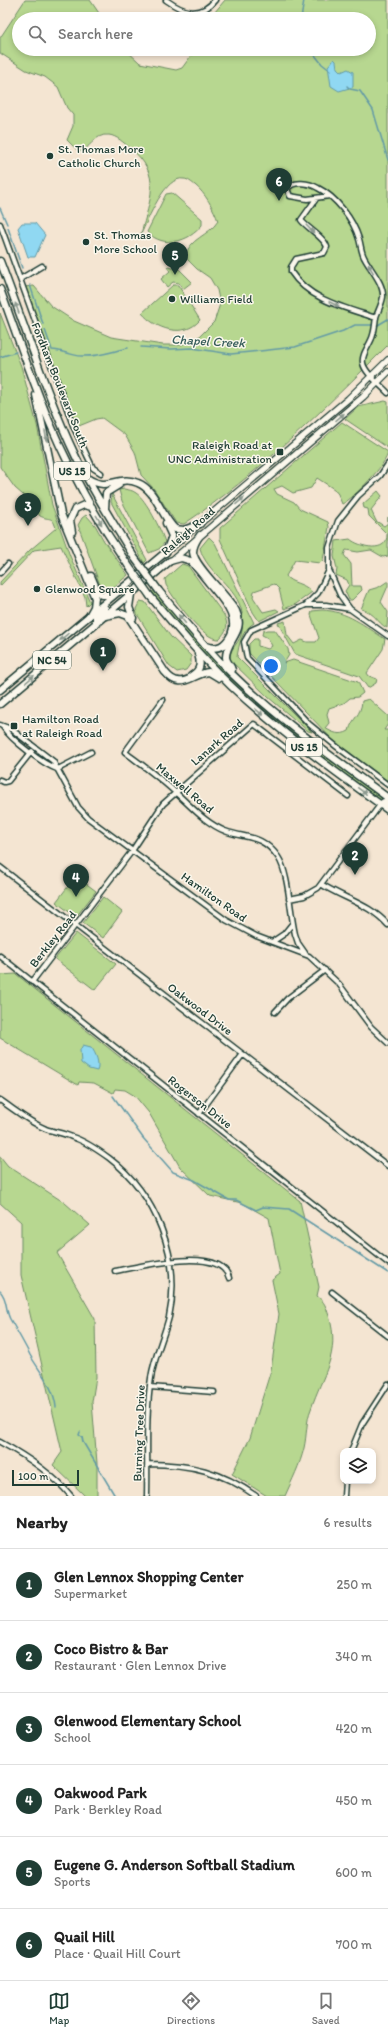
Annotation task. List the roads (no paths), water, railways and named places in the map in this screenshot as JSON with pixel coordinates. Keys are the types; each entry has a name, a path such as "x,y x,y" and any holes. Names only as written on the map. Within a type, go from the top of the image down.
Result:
{"main road":[{"name":"Fordham Boulevard South","path":"0,261 56,411 86,477 105,511 134,557 159,591 206,646"},
{"name":"Fordham Boulevard South","path":"0,289 59,442 92,507 128,565 150,596 196,650"},
{"name":"Raleigh Road","path":"0,690 200,524 372,376 388,360"},
{"path":"30,370 46,437 61,514 95,598 94,607 89,616"},
{"name":"Raleigh Road","path":"0,704 170,561 388,372"},
{"path":"86,477 102,485 124,480 137,482 147,489 176,529 184,530 200,524"},
{"path":"105,511 105,495 111,488 129,484 142,489 171,534 171,540 166,552"},
{"path":"92,507 84,505 75,509 70,520 70,528 99,593 109,595 122,590"},
{"path":"200,535 194,546 195,559 229,600 238,619 237,634 227,651 226,656 232,674"},
{"path":"170,561 182,558 191,561 231,611 233,624 228,640 220,647 213,648 206,646"},
{"path":"96,624 94,621 97,616 122,590"},
{"path":"131,594 128,607 130,614 173,675 185,678 196,673 200,662 196,650"},
{"path":"105,616 120,613 128,616 165,672 171,678 185,681 209,672 231,685"},
{"name":"US 15","path":"206,646 232,674 292,726 388,798"},
{"name":"US 15","path":"196,650 231,685 292,738 388,810"},
{"path":"380,804 384,802 388,804"}],"street":[{"path":"166,0 188,12"},
{"path":"197,12 206,9 215,0"},
{"path":"330,196 316,199 294,198 288,193 287,189 292,184 308,184 316,187 330,196 352,222 359,238 364,257 380,286 383,297 376,318 375,330 362,360 365,369 388,393"},
{"path":"316,199 301,220 313,233 325,242 327,247 324,253 296,259 291,267 291,272 318,296 343,308 376,318"},
{"path":"0,224 74,428 93,468 101,473"},
{"path":"20,279 42,266"},
{"path":"306,605 322,586 329,570 329,548 338,521 358,496 380,476 388,464"},
{"path":"0,573 8,564"},
{"path":"329,570 340,595 350,609 388,636"},
{"path":"350,609 326,605 306,605 251,630 244,642 247,658 309,724 388,785"},
{"name":"Maxwell Road","path":"164,700 125,752 175,792 214,826 226,831 257,839 269,847 279,858 289,899 292,924 298,943 308,956"},
{"name":"Lanark Road","path":"132,851 163,804 254,724 348,796"},
{"name":"Hamilton Road","path":"1,726 11,729 53,761 83,814 132,851 226,920 272,942 308,956 344,989 371,1027 388,1043"},
{"name":"Hamilton Road","path":"1,726 6,733 31,752 50,766 58,769"},
{"path":"0,780 4,782 8,781 35,747"},
{"path":"58,769 90,752"},
{"path":"289,899 310,894 321,884 380,804"},
{"name":"Berkley Road","path":"32,982 132,851"},
{"name":"Oakwood Drive","path":"0,867 388,1166"},
{"path":"321,884 336,894 370,909 388,925"},
{"path":"272,942 284,934 292,924"},
{"name":"Rogerson Drive","path":"0,956 388,1264"},
{"path":"275,1012 288,998 325,970"},
{"path":"199,1114 243,1054"},
{"name":"Burning Tree Drive","path":"0,1100 40,1126 74,1137 92,1147 125,1171 145,1196 156,1216 171,1260 172,1294 169,1316 151,1376 147,1496"},
{"path":"115,1271 171,1260 218,1264 228,1272 229,1278"},
{"path":"332,1292 388,1336"},
{"path":"352,1448 362,1424 388,1384"},
{"path":"150,1387 214,1392"},
{"path":"0,1442 45,1471 71,1496"},
{"path":"148,1464 198,1468 229,1479 256,1496"},
{"path":"344,1496 345,1484"}],"water":[{"path":"334,59 336,61 337,68 341,72 348,69 353,72 353,87 339,91 331,86 328,66"},
{"path":"22,223 35,223 45,235 35,257 28,257 18,228"},
{"path":"83,1045 91,1047 94,1052 98,1062 97,1071 89,1069 81,1063 80,1050"}],"waterway":[{"path":"302,12 304,0"},
{"path":"316,56 322,64 331,71"},
{"path":"347,86 350,89 360,91 373,110 388,160"},
{"path":"0,208 7,224"},
{"path":"8,228 22,268"},
{"path":"30,285 43,324"},
{"name":"Chapel Creek","path":"141,347 171,349 192,348 231,354 260,351 295,347 343,331 355,325 378,325 388,319"},
{"name":"Chapel Creek","path":"45,330 52,350 74,355 94,356 128,348"},
{"name":"Chapel Creek","path":"0,357 16,352"},
{"path":"113,1096 143,1138 173,1172 194,1180 229,1200 236,1200 256,1210 263,1207 289,1209 388,1273"},
{"path":"0,1291 3,1294 10,1319 46,1380 55,1400 56,1407"},
{"path":"80,1432 79,1435 82,1437 83,1442 115,1496"}],"place":[{"name":"St. Thomas More Catholic Church","path":"50,156"},
{"name":"Quail Hill","path":"279,201"},
{"name":"St. Thomas More School","path":"86,242"},
{"name":"Eugene G. Anderson Softball Stadium","path":"175,275"},
{"name":"Williams Field","path":"172,299"},
{"name":"Raleigh Road at UNC Administration","path":"280,452"},
{"name":"Glenwood Elementary School","path":"28,526"},
{"name":"Glenwood Square","path":"37,589"},
{"name":"Glen Lennox Shopping Center","path":"103,671"},
{"name":"Hamilton Road at Raleigh Road","path":"14,726"},
{"name":"Coco Bistro & Bar","path":"355,875"},
{"name":"Oakwood Park","path":"76,897"}]}
